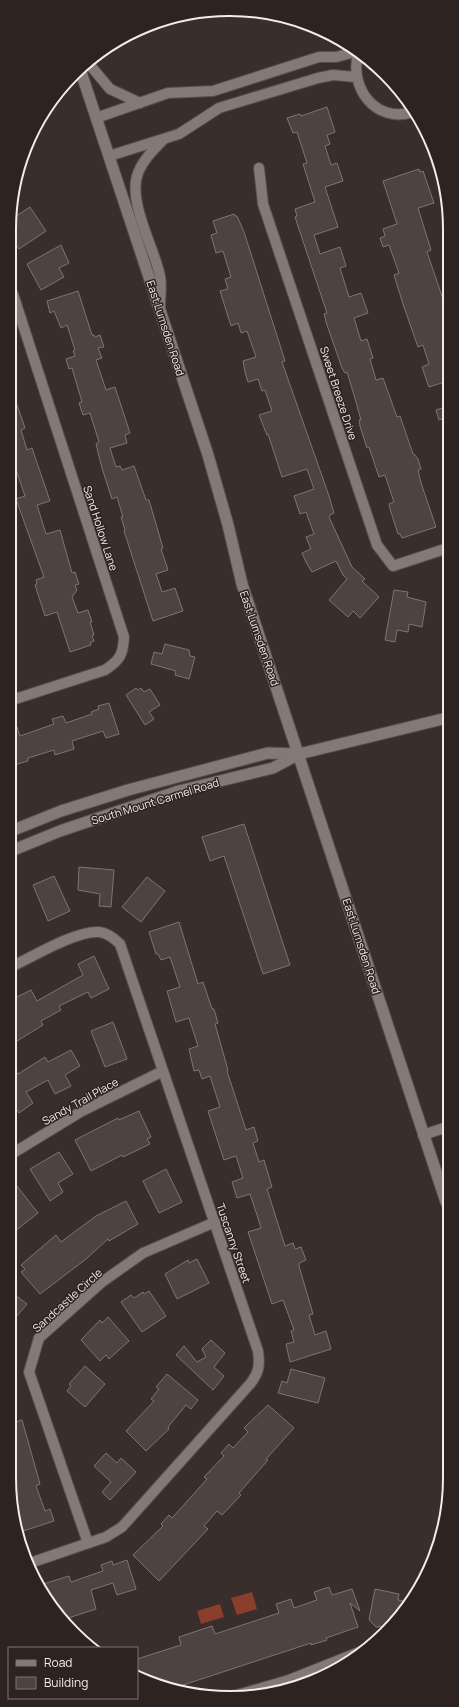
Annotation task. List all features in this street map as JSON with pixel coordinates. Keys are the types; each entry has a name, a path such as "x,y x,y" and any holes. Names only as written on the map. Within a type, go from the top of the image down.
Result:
{"street":[{"path":"96,118 168,93 213,91 318,57 336,57 350,53"},
{"path":"357,58 355,63 356,77 361,91 370,102 382,110 396,114 408,113"},
{"path":"91,67 110,89 140,103"},
{"name":"East Lumsden Road","path":"82,76 208,455 228,525 242,584 443,1193"},
{"path":"109,156 178,134 219,108 318,78 333,76 356,77"},
{"path":"160,310 160,277 137,203 135,190 137,174 142,165 165,138"},
{"name":"Sweet Breeze Drive","path":"259,168 263,204 377,545 393,566 443,550"},
{"name":"Sand Hollow Lane","path":"16,303 124,637 123,651 116,662 105,670 16,699"},
{"name":"South Mount Carmel Road","path":"16,849 101,816 179,791 273,768 299,754 443,719"},
{"name":"South Mount Carmel Road","path":"16,830 61,811 128,790 268,753 299,754"},
{"name":"Tuscanny Street","path":"16,965 81,934 100,932 114,938 124,952 258,1351 259,1370 250,1384 122,1527 106,1537 33,1562"},
{"name":"Sandy Trail Place","path":"16,1151 82,1111 163,1071"},
{"path":"423,1134 443,1128"},
{"name":"Sandcastle Circle","path":"88,1543 29,1372 39,1338 102,1282 143,1253 215,1222"},
{"path":"266,1688 340,1660"},
{"path":"289,1680 296,1680"}],"shaded area":[{"path":"252,1592 257,1609 237,1615 231,1598"},
{"path":"220,1604 224,1617 201,1624 197,1611"}],"building":[{"path":"327,107 335,132 327,135 330,144 325,146 331,165 337,163 343,181 325,187 338,227 314,235 320,254 340,247 346,266 340,268 349,297 361,293 368,313 354,318 361,341 367,339 373,358 370,359 376,380 383,378 397,417 400,416 413,454 418,459 421,469 418,470 421,483 436,527 402,538 400,534 398,534 390,509 389,504 394,502 385,475 379,477 369,447 367,448 360,426 359,420 361,420 347,372 345,373 342,368 327,325 324,314 327,313 295,217 297,216 295,209 315,202 303,164 307,163 297,132 293,133 287,118 300,114 301,116"},
{"path":"419,169 420,172 423,171 434,203 418,208 431,250 427,252 443,299 443,383 429,387 422,367 429,364 423,345 418,347 403,304 394,275 399,273 389,245 383,247 380,238 385,236 383,229 397,224 383,181"},
{"path":"30,207 46,231 19,249 16,244 16,216"},
{"path":"234,214 237,216 244,232 285,361 282,362 329,496 334,513 329,517 352,567 365,579 362,581 379,597 360,618 353,611 348,617 329,600 347,579 343,575 336,561 312,572 306,562 302,553 311,549 306,537 314,534 306,512 300,514 294,496 314,489 307,469 282,477 268,434 267,435 259,415 272,411 265,390 262,391 258,379 248,382 243,361 256,357 247,331 241,333 238,323 231,326 220,291 228,289 225,279 231,277 223,251 216,253 211,235 217,233 213,221"},
{"path":"61,245 69,263 59,268 64,277 41,290 27,264"},
{"path":"78,291 92,335 95,337 100,335 104,347 98,348 102,358 96,360 106,390 115,387 130,433 125,435 127,443 110,448 116,467 120,466 122,470 134,466 146,500 149,500 163,548 161,549 168,570 156,574 162,592 175,588 183,611 153,621 124,531 121,517 123,517 117,497 112,499 102,468 96,444 99,442 90,413 83,415 79,403 82,402 72,368 69,369 66,359 75,356 73,351 75,350 67,325 61,328 54,311 50,313 47,301"},
{"path":"16,402 25,428 21,430 27,450 32,448 50,501 37,505 46,534 60,530 72,573 75,572 79,584 75,585 77,590 72,597 78,613 88,610 92,622 90,622 94,635 92,636 94,641 90,643 91,645 70,652 57,612 45,616 35,585 37,584 36,580 44,577 16,499 25,496 16,470"},
{"path":"443,408 443,419 439,420 436,410"},
{"path":"394,590 408,592 407,597 426,602 422,627 409,624 408,632 397,630 395,642 385,640"},
{"path":"165,644 189,650 190,656 195,657 189,679 175,675 176,671 151,664 154,652 162,654"},
{"path":"136,688 138,690 141,688 144,692 150,689 160,705 149,712 154,719 145,725 126,695"},
{"path":"109,703 119,734 106,738 103,731 72,741 74,749 55,755 54,750 28,758 28,761 16,764 16,724 20,736 54,724 52,719 63,716 66,723 92,714 91,712 99,709 98,706"},
{"path":"244,824 290,965 263,974 224,856 210,861 202,837"},
{"path":"79,867 114,870 111,907 99,906 100,894 78,890"},
{"path":"54,876 70,911 48,921 33,885"},
{"path":"147,877 165,891 141,922 122,907"},
{"path":"179,922 198,984 203,982 212,1009 214,1009 218,1023 215,1024 228,1070 227,1071 246,1130 254,1127 258,1141 253,1143 259,1162 264,1160 272,1187 267,1189 285,1246 293,1243 295,1249 301,1247 306,1260 299,1263 299,1266 313,1314 309,1315 315,1335 326,1331 331,1349 290,1362 286,1344 294,1342 291,1331 294,1330 283,1300 272,1304 248,1232 261,1228 258,1218 250,1194 237,1198 232,1182 243,1178 236,1156 224,1160 218,1142 208,1111 220,1107 210,1076 202,1079 199,1070 194,1071 189,1049 198,1046 189,1018 176,1022 167,991 180,987 170,957 161,960 158,954 156,954 149,932"},
{"path":"94,956 109,989 91,998 88,992 59,1006 61,1010 41,1021 43,1025 17,1041 16,998 31,990 37,1001 83,975 78,964"},
{"path":"113,1022 127,1059 105,1067 91,1031"},
{"path":"71,1050 80,1066 65,1075 71,1086 55,1094 48,1080 26,1092 33,1103 19,1113 16,1108 16,1071 18,1074 45,1057 48,1062"},
{"path":"139,1111 151,1137 147,1139 150,1144 123,1157 122,1155 91,1171 75,1140 118,1118 119,1120"},
{"path":"59,1152 73,1174 58,1183 63,1192 50,1201 30,1169"},
{"path":"166,1169 182,1202 159,1213 143,1181"},
{"path":"16,1185 38,1213 16,1230"},
{"path":"126,1201 138,1224 109,1241 108,1239 86,1259 40,1294 21,1272 25,1269 21,1265 56,1235 61,1242 96,1216"},
{"path":"197,1259 209,1283 177,1299 165,1274 188,1260 189,1263"},
{"path":"149,1291 166,1316 142,1332 121,1302 131,1295 134,1298 143,1292 144,1294"},
{"path":"16,1296 27,1304 16,1317"},
{"path":"108,1317 129,1341 109,1359 106,1355 100,1361 81,1340 100,1320 102,1323"},
{"path":"211,1340 225,1353 214,1367 224,1376 213,1390 176,1355 184,1346 197,1362 206,1357 202,1349"},
{"path":"85,1366 105,1384 85,1407 67,1391 71,1386 69,1384"},
{"path":"291,1369 325,1378 318,1403 278,1393 282,1381 287,1383"},
{"path":"167,1374 198,1400 191,1409 186,1405 168,1427 169,1429 146,1451 126,1431 154,1401 151,1399 159,1389 156,1387"},
{"path":"268,1405 294,1428 266,1459 268,1460 239,1493 241,1495 222,1515 217,1511 204,1526 208,1529 159,1581 133,1555 163,1526 161,1524 169,1515 172,1518 182,1507 207,1479 204,1477 224,1456 221,1453 229,1444 233,1448 248,1432 244,1428"},
{"path":"22,1420 40,1484 36,1486 45,1511 50,1509 54,1521 23,1531 16,1491 16,1422"},
{"path":"106,1453 117,1463 121,1458 136,1472 110,1500 102,1492 111,1482 94,1466"},
{"path":"127,1560 136,1589 117,1595 113,1583 91,1590 96,1609 69,1618 52,1596 45,1584 69,1576 71,1582 103,1571 101,1565 112,1561 113,1565"},
{"path":"329,1587 332,1595 352,1589 360,1611 350,1603 358,1627 326,1638 327,1640 311,1645 311,1643 181,1686 161,1680 138,1670 138,1659 181,1645 179,1637 212,1626 215,1634 279,1613 276,1604 291,1599 294,1608 317,1600 314,1592"},
{"path":"375,1589 399,1594 398,1600 403,1602 381,1627 376,1627 369,1620"}]}
